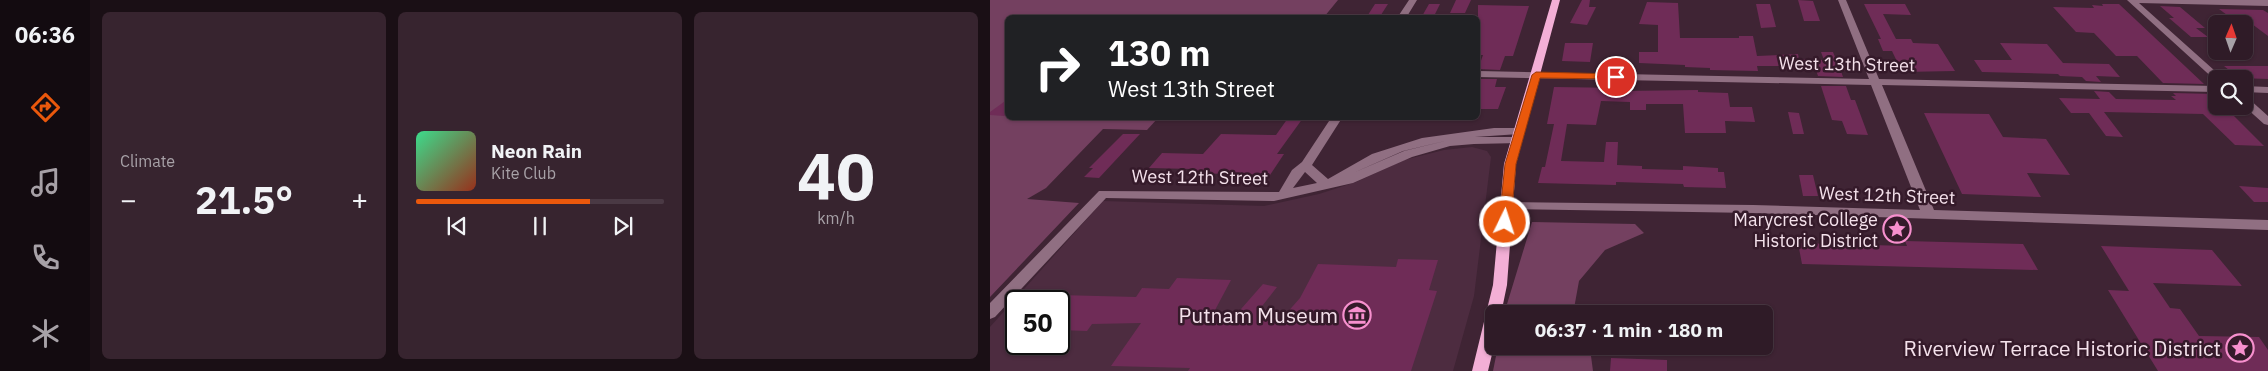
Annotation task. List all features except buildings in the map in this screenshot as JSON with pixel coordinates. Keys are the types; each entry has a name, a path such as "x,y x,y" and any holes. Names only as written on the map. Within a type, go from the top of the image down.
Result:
{"main road":[{"path":"1480,371 1500,285 1507,182 1517,136 1556,0"}],"street":[{"path":"1403,15 1413,0"},
{"path":"1842,0 1929,215"},
{"path":"2133,0 2268,3"},
{"path":"2133,0 2209,70"},
{"name":"West 13th Street","path":"1480,74 2208,89"},
{"path":"2253,90 2268,90"},
{"path":"2253,108 2268,122"},
{"path":"1283,196 1296,173 1306,165 1335,120"},
{"name":"West 12th Street","path":"990,313 1103,194 1263,198 1283,196 1326,184 1350,180 1408,154 1450,143 1517,136"},
{"path":"1306,165 1312,173 1326,184"},
{"name":"West 12th Street","path":"1506,206 1744,209 2268,225"}],"shaded area":[{"path":"990,0 1338,0 1326,15 1005,15 1005,120 1156,120 1147,130 1103,129 1046,188 1027,199 1079,203 990,297"},
{"path":"1472,147 1487,151 1491,157 1474,296 1453,371 990,371 990,327 1005,310 1005,355 1070,355 1070,290 1023,290 1103,201 1264,206 1319,194 1356,182 1404,160 1444,150"},
{"path":"1532,222 1635,224 1644,233 1605,250 1579,281 1575,305 1507,305"},
{"path":"1496,355 1572,355 1591,356 1593,371 1493,371"}],"place":[{"name":"Marycrest College Historic District","path":"1897,229"},
{"name":"Putnam Museum","path":"1357,315"},
{"name":"Riverview Terrace Historic District","path":"2240,348"}],"route":[{"path":"1505,222 1510,164 1536,75 1616,77"}]}
